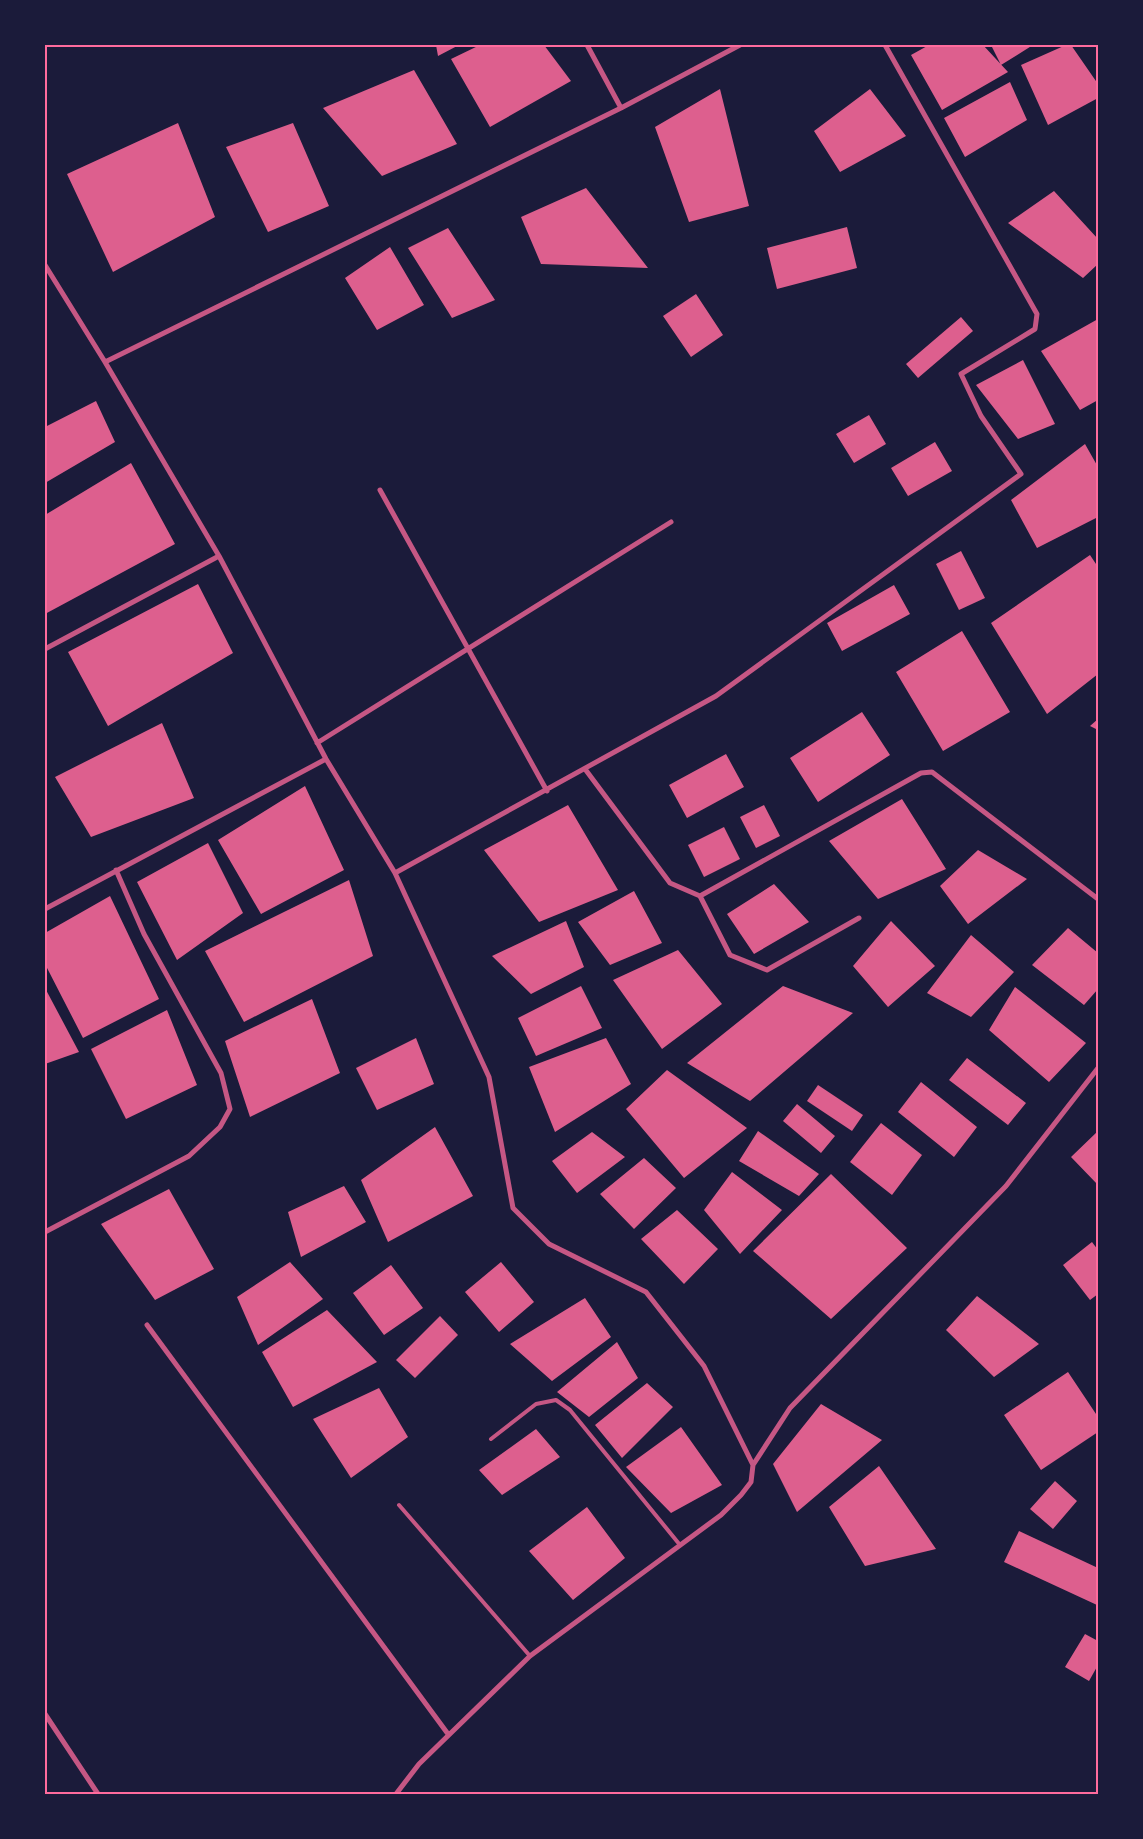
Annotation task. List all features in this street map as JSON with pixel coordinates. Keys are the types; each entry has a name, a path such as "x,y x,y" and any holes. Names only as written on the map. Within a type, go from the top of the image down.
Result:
{"street":[{"path":"587,45 621,108"},
{"path":"105,362 621,108 740,45"},
{"path":"395,874 716,696 1021,474 981,416 961,374 1035,329 1037,314 884,45"},
{"path":"45,265 105,362 219,556 317,743 395,874 489,1077 513,1208 549,1244 646,1292 704,1366 753,1465"},
{"path":"380,490 547,791"},
{"path":"317,743 671,522"},
{"path":"45,649 219,556"},
{"path":"45,909 326,759"},
{"path":"585,770 670,883 700,896 730,954 767,970 859,918"},
{"path":"700,896 921,772 932,772 1098,899"},
{"path":"45,1232 189,1156 220,1127 230,1109 221,1073 144,934 116,870"},
{"path":"396,1794 418,1764 530,1656 721,1514 741,1495 750,1482 753,1465 790,1408 1006,1186 1098,1068"},
{"path":"148,1325 448,1734"},
{"path":"45,1714 98,1794"}],"lane":[{"path":"491,1440 536,1404 556,1400 570,1410 680,1544"},
{"path":"399,1505 530,1656"}],"building":[{"path":"436,45 459,45 438,56"},
{"path":"480,45 544,45 571,81 490,127 451,59"},
{"path":"929,45 983,45 1008,72 942,110 911,55"},
{"path":"991,45 1033,45 1001,65"},
{"path":"1066,45 1071,45 1098,84 1098,98 1048,125 1021,65"},
{"path":"414,70 457,144 382,176 323,108"},
{"path":"1010,82 1027,120 965,157 944,118"},
{"path":"720,89 749,206 689,222 655,127"},
{"path":"870,89 906,136 840,172 814,131"},
{"path":"178,123 215,217 113,272 67,174"},
{"path":"293,123 329,206 268,232 226,147"},
{"path":"586,188 648,268 541,264 521,217"},
{"path":"1054,191 1098,239 1098,264 1083,278 1008,223"},
{"path":"847,227 857,268 777,289 767,248"},
{"path":"448,228 495,300 452,318 408,248"},
{"path":"390,247 424,305 377,330 345,278"},
{"path":"696,294 723,335 691,357 663,316"},
{"path":"961,317 973,331 918,378 906,364"},
{"path":"1098,319 1098,400 1080,410 1041,351"},
{"path":"1023,360 1055,424 1018,439 976,385"},
{"path":"96,401 115,442 45,483 45,427"},
{"path":"869,415 886,444 854,463 836,434"},
{"path":"935,442 952,471 908,496 891,468"},
{"path":"1085,444 1098,467 1098,517 1037,548 1011,500"},
{"path":"131,463 175,544 45,614 45,515"},
{"path":"961,551 985,598 959,610 936,564"},
{"path":"1090,555 1098,567 1098,674 1047,714 991,623"},
{"path":"198,584 233,653 108,726 68,652"},
{"path":"894,585 910,614 842,651 827,623"},
{"path":"962,631 1010,712 943,751 896,672"},
{"path":"862,712 890,755 818,802 790,758"},
{"path":"1098,719 1098,730 1090,726"},
{"path":"162,723 194,798 91,837 55,777"},
{"path":"726,754 744,787 687,818 669,785"},
{"path":"305,786 344,870 261,914 218,840"},
{"path":"902,799 946,869 878,899 829,841"},
{"path":"568,805 618,890 539,922 484,850"},
{"path":"764,805 780,836 756,848 740,817"},
{"path":"724,827 740,859 704,877 688,845"},
{"path":"208,843 243,913 177,960 137,882"},
{"path":"978,850 1027,879 968,924 940,886"},
{"path":"349,880 373,956 244,1022 205,951"},
{"path":"774,884 809,922 754,954 727,914"},
{"path":"634,891 662,943 610,965 578,922"},
{"path":"110,896 159,999 83,1038 45,964 45,933"},
{"path":"566,921 584,967 531,994 492,956"},
{"path":"891,921 935,966 888,1007 853,966"},
{"path":"1068,928 1098,953 1098,989 1084,1005 1032,965"},
{"path":"971,935 1014,972 971,1017 927,993"},
{"path":"678,950 722,1004 662,1049 613,980"},
{"path":"581,986 602,1028 536,1056 518,1018"},
{"path":"783,986 853,1013 750,1101 687,1063"},
{"path":"1015,987 1086,1043 1049,1082 989,1030"},
{"path":"45,988 79,1052 45,1064"},
{"path":"312,999 340,1073 250,1117 225,1041"},
{"path":"167,1010 197,1085 126,1119 91,1049"},
{"path":"416,1038 434,1084 377,1110 356,1068"},
{"path":"606,1038 631,1084 555,1132 529,1067"},
{"path":"967,1058 1026,1103 1008,1125 949,1080"},
{"path":"667,1070 747,1128 684,1178 626,1109"},
{"path":"921,1082 977,1127 954,1157 898,1112"},
{"path":"818,1085 863,1115 852,1131 807,1101"},
{"path":"797,1104 835,1136 821,1153 783,1121"},
{"path":"881,1123 922,1155 892,1195 850,1162"},
{"path":"435,1127 473,1196 388,1242 361,1180"},
{"path":"758,1131 819,1174 799,1196 739,1161"},
{"path":"1098,1131 1098,1185 1071,1157"},
{"path":"592,1132 625,1157 577,1193 552,1161"},
{"path":"644,1158 676,1188 634,1229 600,1194"},
{"path":"732,1172 782,1210 740,1254 704,1210"},
{"path":"831,1174 907,1248 831,1319 753,1251"},
{"path":"344,1186 366,1222 301,1257 288,1212"},
{"path":"169,1189 214,1269 155,1300 101,1224"},
{"path":"677,1210 718,1249 684,1284 641,1239"},
{"path":"1092,1242 1098,1250 1098,1294 1090,1300 1063,1265"},
{"path":"290,1262 323,1299 258,1345 237,1297"},
{"path":"501,1262 534,1302 499,1332 465,1292"},
{"path":"391,1265 423,1308 384,1335 353,1293"},
{"path":"977,1296 1039,1344 994,1377 946,1330"},
{"path":"585,1298 611,1337 552,1381 510,1344"},
{"path":"327,1310 377,1362 293,1407 262,1352"},
{"path":"440,1316 458,1335 415,1378 396,1360"},
{"path":"617,1342 638,1378 589,1417 557,1392"},
{"path":"1068,1372 1098,1417 1098,1432 1041,1470 1004,1415"},
{"path":"647,1383 673,1407 622,1458 595,1425"},
{"path":"379,1388 408,1437 351,1478 313,1419"},
{"path":"821,1404 882,1440 797,1512 773,1464"},
{"path":"681,1427 722,1485 671,1513 626,1467"},
{"path":"536,1429 560,1457 502,1495 479,1470"},
{"path":"879,1466 936,1549 865,1566 829,1507"},
{"path":"1055,1481 1077,1501 1053,1529 1030,1509"},
{"path":"587,1507 625,1558 573,1600 529,1551"},
{"path":"1019,1531 1098,1568 1097,1605 1004,1562"},
{"path":"1085,1634 1098,1641 1098,1665 1089,1681 1065,1667"}]}
